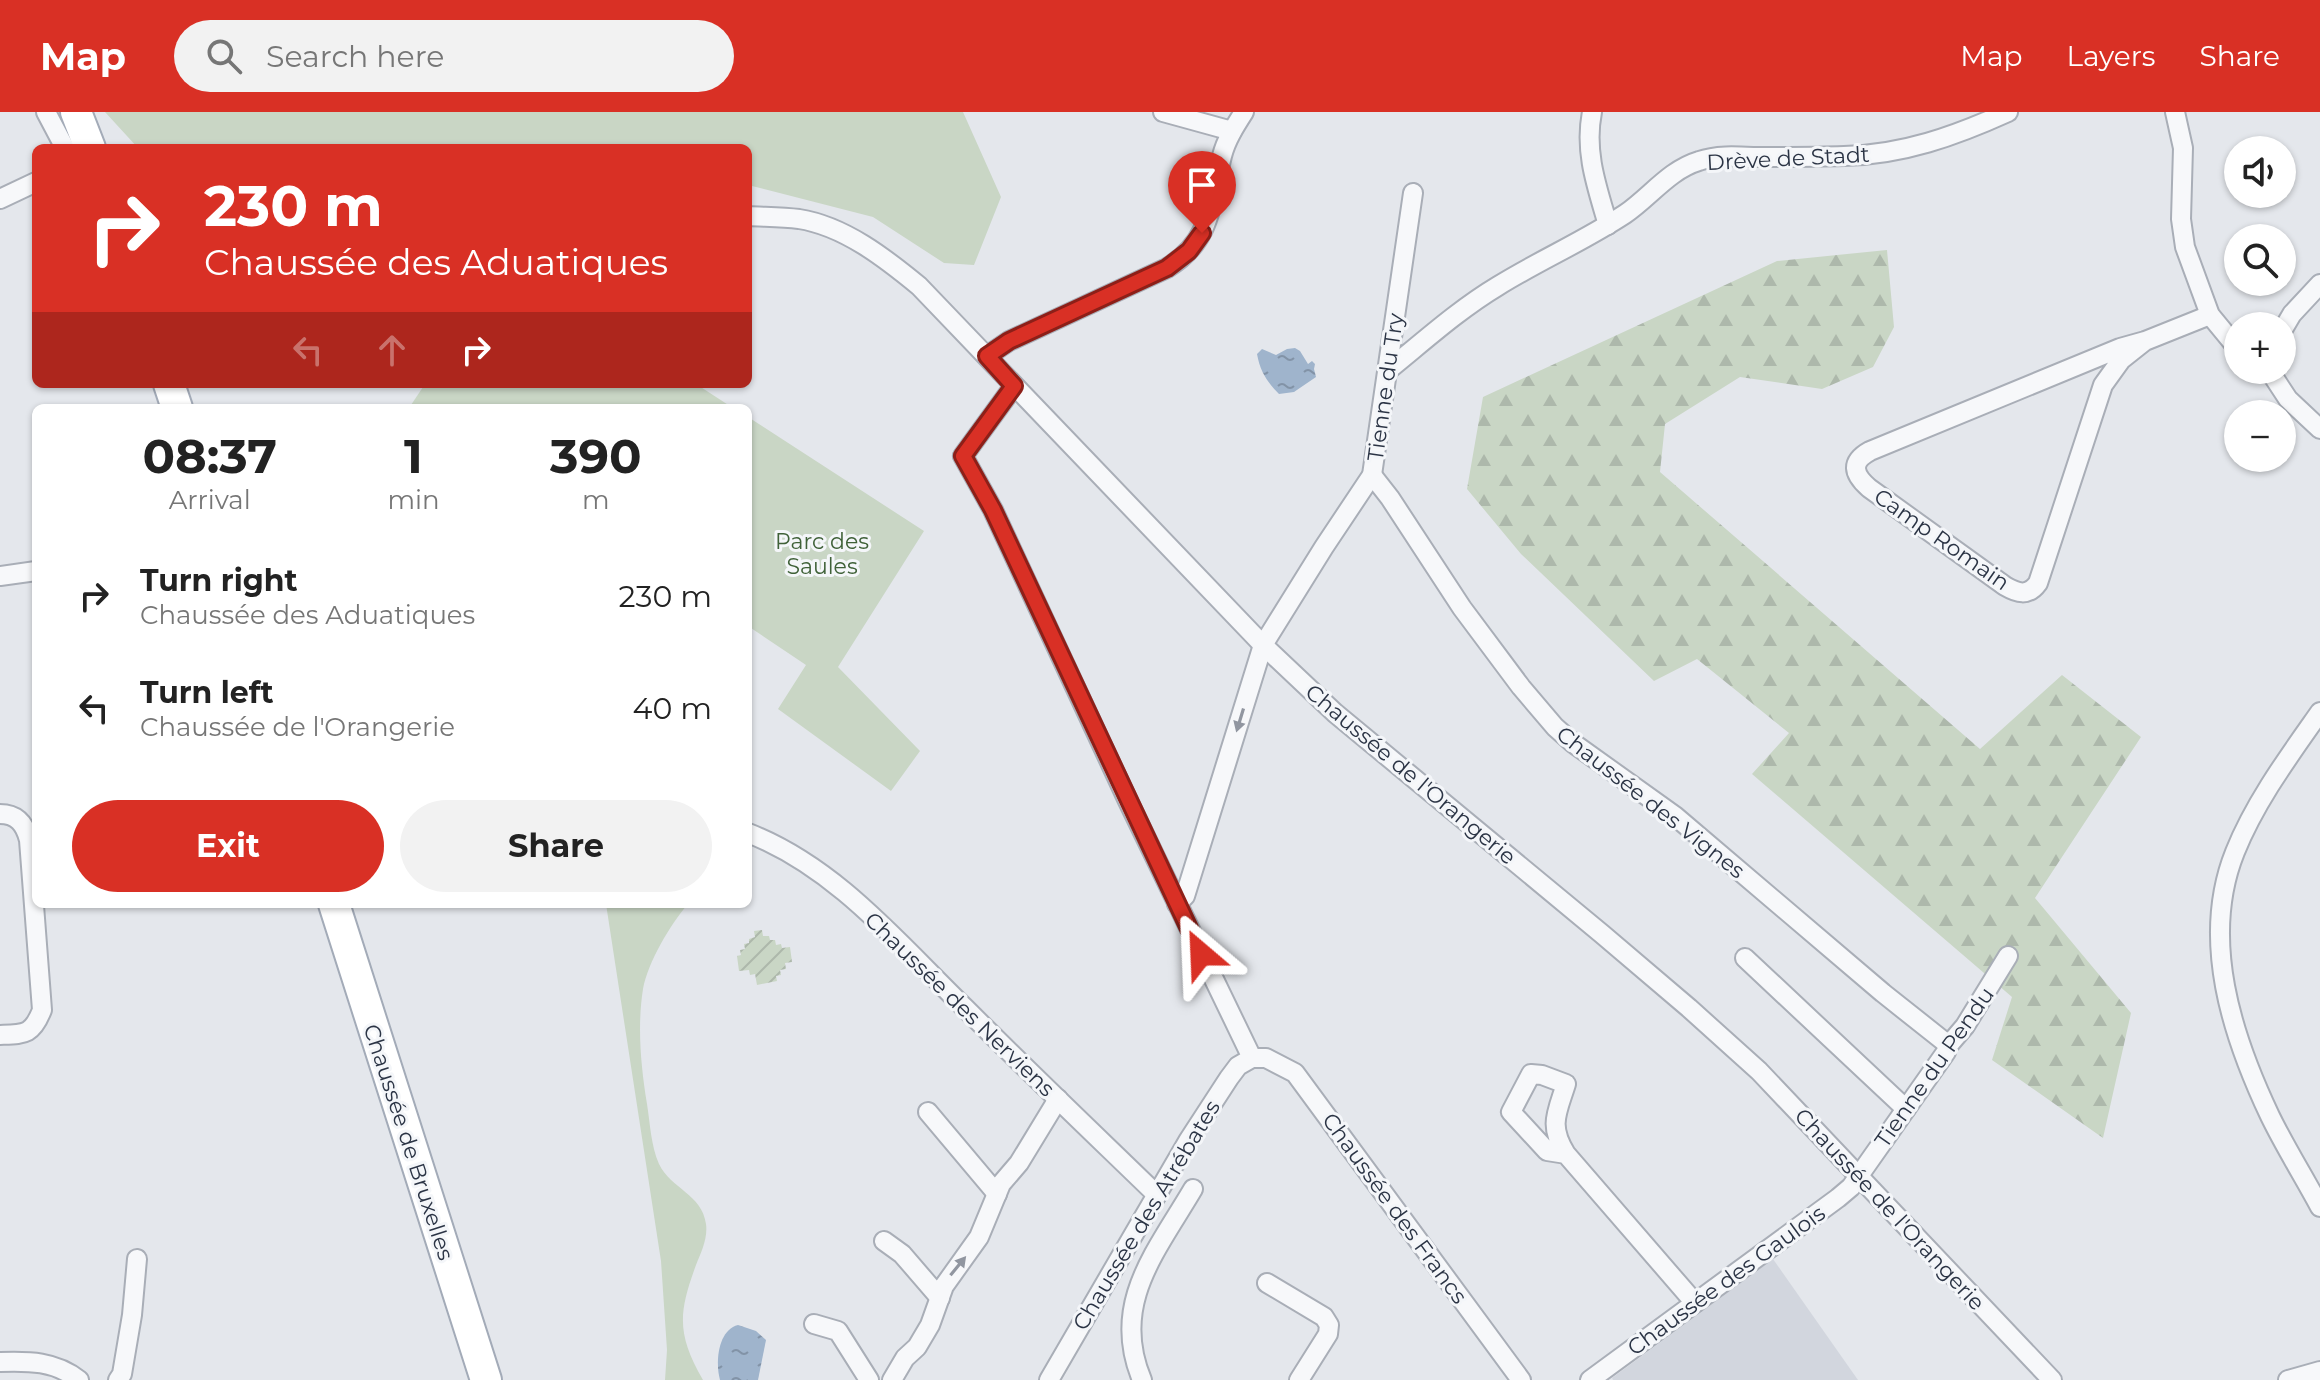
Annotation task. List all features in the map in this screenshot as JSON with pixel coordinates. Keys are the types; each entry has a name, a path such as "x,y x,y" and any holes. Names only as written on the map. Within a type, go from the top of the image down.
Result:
{"main road":[{"path":"76,112 88,144"},
{"name":"Chaussée de Bruxelles","path":"335,908 486,1380"}],"street":[{"path":"46,112 63,144"},
{"path":"1163,112 1232,131"},
{"path":"987,356 1009,341 1167,268 1189,251 1207,224 1223,154 1244,112"},
{"path":"1592,112 1589,155 1608,225"},
{"name":"Drève de Stadt","path":"1387,371 1497,286 1608,225 1643,201 1674,173 1699,161 1732,156 1846,156 1899,150 1955,134 2008,112"},
{"path":"2175,112 2183,148 2182,235 2210,315 2224,332"},
{"path":"0,199 32,184"},
{"name":"Tienne du Try","path":"1177,904 1185,896 1263,645 1372,475 1413,193"},
{"name":"Chaussée de l'Orangerie","path":"752,216 802,220 842,234 893,264 919,286 1263,645 1335,713 1732,1046 1791,1103 2052,1380"},
{"path":"2294,312 2320,284"},
{"name":"Camp Romain","path":"2145,341 2121,360 2103,385 2038,583 2024,593 2005,586 1869,488 1857,476 1857,461 1870,451 2120,348 2210,315"},
{"path":"2278,384 2288,399 2320,429"},
{"path":"1014,386 963,456 993,510 1252,1058"},
{"name":"Chaussée des Vignes","path":"1372,475 1462,608 1555,727 1675,816 1946,1043 1947,1047"},
{"path":"0,576 32,572"},
{"path":"2320,712 2274,780 2243,834 2223,892 2219,933 2223,974 2245,1057 2271,1118 2320,1207"},
{"path":"0,814 10,814 21,821 29,840 32,879"},
{"name":"Chaussée des Nerviens","path":"752,835 796,856 831,879 1157,1195"},
{"path":"0,1035 24,1034 35,1027 42,1010 34,908"},
{"name":"Tienne du Pendu","path":"1858,1176 1947,1047 1965,1026 2008,956"},
{"path":"1745,958 1906,1109"},
{"name":"Chaussée des Atrébates","path":"1049,1380 1229,1078 1238,1066 1252,1058"},
{"name":"Chaussée des Francs","path":"1252,1058 1266,1058 1295,1073 1521,1380"},
{"path":"892,1380 927,1331 944,1286 979,1237 1001,1184 1019,1163 1058,1099"},
{"path":"928,1112 997,1194"},
{"path":"1566,1154 1695,1303"},
{"name":"Chaussée des Gaulois","path":"1590,1380 1838,1198 1858,1176"},
{"path":"1142,1380 1134,1360 1131,1339 1131,1313 1136,1291 1193,1189"},
{"path":"1146,1215 1170,1229"},
{"path":"884,1241 902,1254 940,1298"},
{"path":"1128,1246 1152,1259"},
{"path":"118,1380 122,1374 132,1315 137,1259"},
{"path":"1267,1283 1324,1317 1329,1325 1328,1334 1299,1380"},
{"path":"814,1324 838,1331 869,1380"},
{"path":"0,1362 33,1360 79,1380"},
{"path":"2288,1380 2320,1371"}],"shaded area":[{"path":"1773,1259 1858,1380 1613,1380 1612,1378"}],"green space":[{"path":"105,112 963,112 1001,197 974,265 944,263 873,217 752,186 752,144 134,144"},
{"path":"1887,250 1894,327 1873,367 1822,389 1740,377 1665,424 1660,472 1980,749 2062,675 2141,737 2035,898 2131,1013 2103,1138 1992,1060 2012,997 1752,774 1789,733 1697,659 1654,681 1521,554 1467,489 1483,397 1777,261"},
{"path":"422,388 702,388 727,404 412,404"},
{"name":"Parc des Saules","path":"752,420 924,531 838,667 920,751 891,791 778,709 806,665 752,629"},
{"path":"607,908 685,908 661,944 646,978 641,1003 640,1047 656,1157 664,1173 699,1205 706,1224 704,1245 683,1311 688,1350 703,1380 665,1380 667,1350 661,1261"},
{"path":"762,930 763,936 775,940 776,945 790,947 792,962 785,963 786,969 780,970 777,981 757,985 755,974 750,975 749,970 739,971 737,956 741,955 740,950 745,949 744,944 755,937 754,931"}],"water":[{"path":"1295,348 1308,364 1312,361 1315,364 1316,377 1294,392 1279,394 1265,376 1257,354 1262,349 1276,355"},
{"path":"738,1325 756,1331 766,1340 758,1380 720,1380 718,1365 722,1340 731,1328"}],"route":[{"path":"1201,954 993,510 963,456 1014,386 987,356 1009,341 1167,268 1180,260 1202,233"}]}
